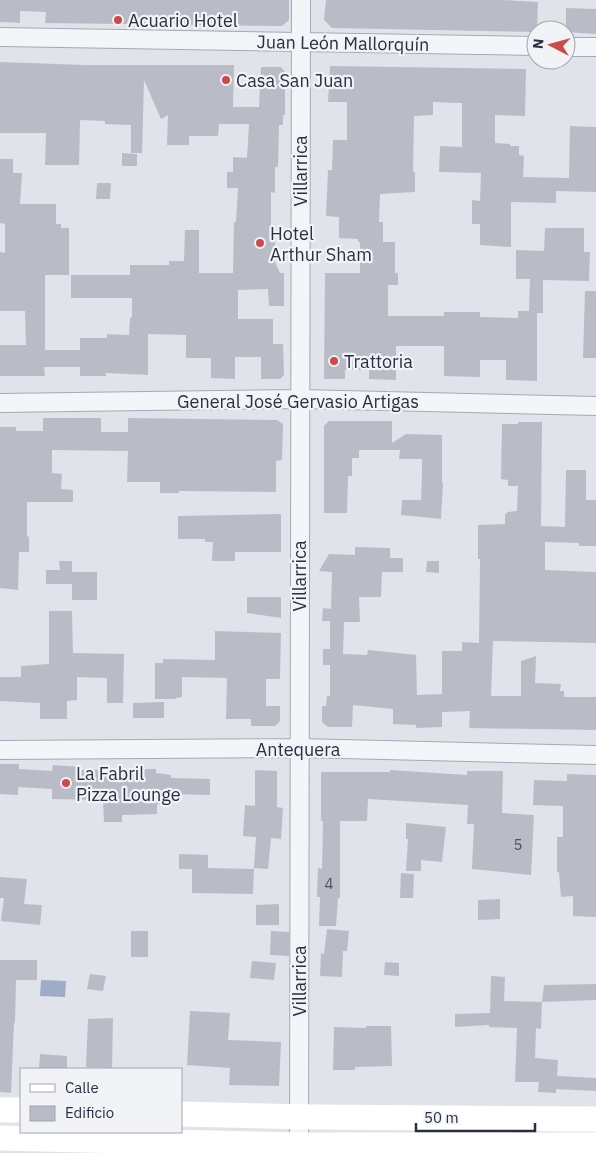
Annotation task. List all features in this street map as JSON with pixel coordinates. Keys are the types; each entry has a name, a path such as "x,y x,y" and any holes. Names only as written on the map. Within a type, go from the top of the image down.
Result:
{"main road":[{"path":"0,1110 20,1110"},
{"path":"182,1114 596,1119"},
{"path":"0,1138 299,1149 420,1145 448,1142 509,1145 596,1145"}],"street":[{"name":"Villarrica","path":"299,1149 301,0"},
{"name":"Juan León Mallorquín","path":"0,37 526,46"},
{"path":"576,47 596,47"},
{"name":"General José Gervasio Artigas","path":"0,403 300,399 596,406"},
{"name":"Antequera","path":"0,750 299,748 596,755"}],"water":[{"path":"41,980 66,981 65,997 40,996"}],"building":[{"path":"0,0 289,0 289,20 282,26 45,23 46,12 20,11 20,23 0,22"},
{"path":"326,0 503,0 538,2 537,20 526,20 526,32 332,28 324,20"},
{"path":"566,8 596,9 596,34 576,33 576,20 566,20"},
{"path":"0,62 84,65 234,65 233,107 259,107 261,67 281,67 285,72 285,115 283,115 283,125 279,125 278,167 275,167 275,193 271,192 271,236 275,236 275,262 280,273 284,273 284,306 269,306 268,289 238,290 238,319 273,319 273,344 283,344 284,375 280,379 261,379 261,357 235,357 235,379 211,378 211,358 186,358 186,335 148,334 148,375 106,373 106,376 80,376 80,367 44,367 45,376 0,376 0,345 26,345 25,311 0,311 0,252 5,253 5,224 0,223 0,159 13,159 13,173 22,173 20,204 56,204 56,224 61,224 61,228 69,228 69,275 45,275 45,350 80,350 80,338 107,338 107,334 129,335 132,298 71,298 71,275 130,275 130,265 169,265 169,261 184,261 185,230 199,230 199,273 233,273 234,222 236,222 238,188 227,188 227,172 233,172 233,157 247,158 249,124 219,124 218,136 189,136 189,145 167,145 168,115 161,119 144,80 142,153 131,153 131,125 105,124 105,121 80,120 79,165 45,165 46,133 0,133"},
{"path":"330,66 526,69 525,116 495,115 495,143 519,146 519,155 524,156 523,177 569,178 570,126 596,127 596,192 556,191 556,203 511,202 511,247 480,245 480,224 472,224 472,200 480,201 481,173 439,172 440,146 462,147 462,103 433,102 433,115 414,116 413,171 415,172 415,192 380,194 379,222 383,222 383,242 395,242 395,273 398,273 398,285 388,285 388,316 444,316 444,312 480,312 480,317 518,318 518,311 529,311 530,279 516,279 516,250 544,251 545,228 584,228 584,252 590,252 589,281 543,280 543,313 537,313 537,381 506,380 506,360 480,360 480,377 444,376 444,346 396,346 396,380 369,379 369,370 345,370 345,379 324,379 325,273 360,273 360,242 358,242 358,239 339,238 339,217 326,216 328,170 332,170 333,140 347,140 347,102 328,102"},
{"path":"122,153 137,154 137,166 122,166"},
{"path":"97,183 111,183 110,199 96,199"},
{"path":"585,291 596,291 596,358 583,358"},
{"path":"43,418 101,418 101,432 128,432 128,418 277,420 283,424 282,460 276,461 276,492 179,491 179,493 160,493 160,482 127,482 128,451 52,450 52,473 62,474 61,489 73,490 73,502 27,502 29,552 19,552 18,590 0,588 0,427 16,427 16,431 43,431"},
{"path":"329,421 392,421 392,443 406,434 442,435 443,483 441,519 401,515 402,500 421,500 422,459 399,459 400,450 359,450 359,458 352,458 352,476 348,476 347,513 324,513 324,426"},
{"path":"518,422 542,422 541,526 565,527 566,470 586,470 586,500 596,500 596,546 579,546 579,543 545,542 545,570 596,572 596,643 493,641 491,696 521,696 521,661 536,656 535,683 561,684 560,691 564,691 564,697 596,697 596,730 469,728 470,711 442,712 442,727 416,728 416,725 393,724 393,709 353,705 352,727 328,727 322,722 322,706 326,706 327,696 330,696 330,665 323,665 323,649 330,649 330,621 322,621 323,608 331,609 332,572 319,571 329,554 355,555 355,547 390,548 390,558 403,558 403,572 382,572 381,597 359,597 360,622 344,622 343,654 367,655 368,650 416,655 417,695 442,694 442,651 462,651 462,642 479,643 480,559 478,559 478,525 505,524 505,514 517,511 518,486 508,486 508,480 501,479 502,424 518,424"},
{"path":"281,514 281,552 235,552 235,561 212,561 213,542 205,542 205,539 178,539 178,516"},
{"path":"59,561 72,561 72,572 97,572 97,600 72,600 72,584 46,584 46,570 60,570"},
{"path":"427,561 439,561 439,573 426,572"},
{"path":"247,597 281,597 281,618 247,613"},
{"path":"49,611 72,611 73,653 124,654 123,703 107,703 107,678 77,677 77,700 67,701 67,719 40,719 40,703 0,701 0,677 21,677 21,666 49,664"},
{"path":"215,631 281,633 280,679 266,679 266,706 280,706 280,721 275,726 251,726 251,719 226,719 227,678 182,677 182,697 155,699 155,663 163,663 163,659 215,660"},
{"path":"164,702 164,718 133,718 133,703"},
{"path":"0,764 19,764 19,769 52,771 53,765 81,767 81,770 156,769 156,773 171,775 171,778 210,779 210,795 170,794 169,805 157,804 157,814 122,815 122,822 104,822 103,800 52,799 52,789 18,787 18,795 0,794"},
{"path":"255,770 277,771 277,807 283,808 281,839 271,838 268,869 254,868 256,837 243,836 245,805 255,806"},
{"path":"390,770 467,775 467,771 503,771 502,813 534,815 531,875 472,869 474,824 467,824 468,805 368,799 367,821 340,821 340,898 338,898 336,926 319,926 318,868 322,869 323,821 321,821 321,772 390,772"},
{"path":"567,774 596,775 596,917 573,916 573,896 561,897 559,872 557,872 557,837 563,837 563,806 533,805 534,780 567,781"},
{"path":"406,823 446,827 442,862 421,860 421,871 406,871 408,839 406,839"},
{"path":"179,854 208,855 208,868 254,869 253,894 192,893 192,869 179,869"},
{"path":"401,873 414,874 413,898 400,898"},
{"path":"0,877 27,879 24,904 42,905 40,925 1,921 4,898 0,898"},
{"path":"500,899 500,919 478,920 478,900"},
{"path":"279,904 279,925 256,925 256,905"},
{"path":"327,929 349,931 347,951 343,951 342,977 320,976 321,953 324,954"},
{"path":"131,931 148,931 148,957 131,957"},
{"path":"271,931 289,932 289,956 270,955"},
{"path":"0,960 37,960 37,980 16,980 11,1093 0,1092"},
{"path":"252,961 276,963 274,980 250,978"},
{"path":"385,962 399,963 399,976 384,975"},
{"path":"90,974 106,976 103,991 87,989"},
{"path":"491,976 505,977 504,1001 542,1002 541,1029 536,1028 535,1058 558,1060 557,1076 596,1078 596,1091 556,1089 556,1093 538,1092 539,1082 515,1082 517,1028 489,1027 489,1025 455,1027 455,1014 490,1013"},
{"path":"596,984 596,1000 542,1002 544,985"},
{"path":"190,1011 230,1013 228,1040 281,1042 279,1086 229,1085 230,1068 187,1065"},
{"path":"113,1018 112,1068 86,1067 88,1019"},
{"path":"366,1026 391,1026 392,1066 355,1067 355,1070 333,1070 334,1027 366,1028"},
{"path":"40,1054 67,1056 67,1068 39,1068"}],"place":[{"name":"Acuario Hotel","path":"118,20"},
{"name":"Casa San Juan","path":"226,80"},
{"name":"Hotel Arthur Sham","path":"260,243"},
{"name":"Trattoria","path":"334,361"},
{"name":"La Fabril Pizza Lounge","path":"66,783"}]}
